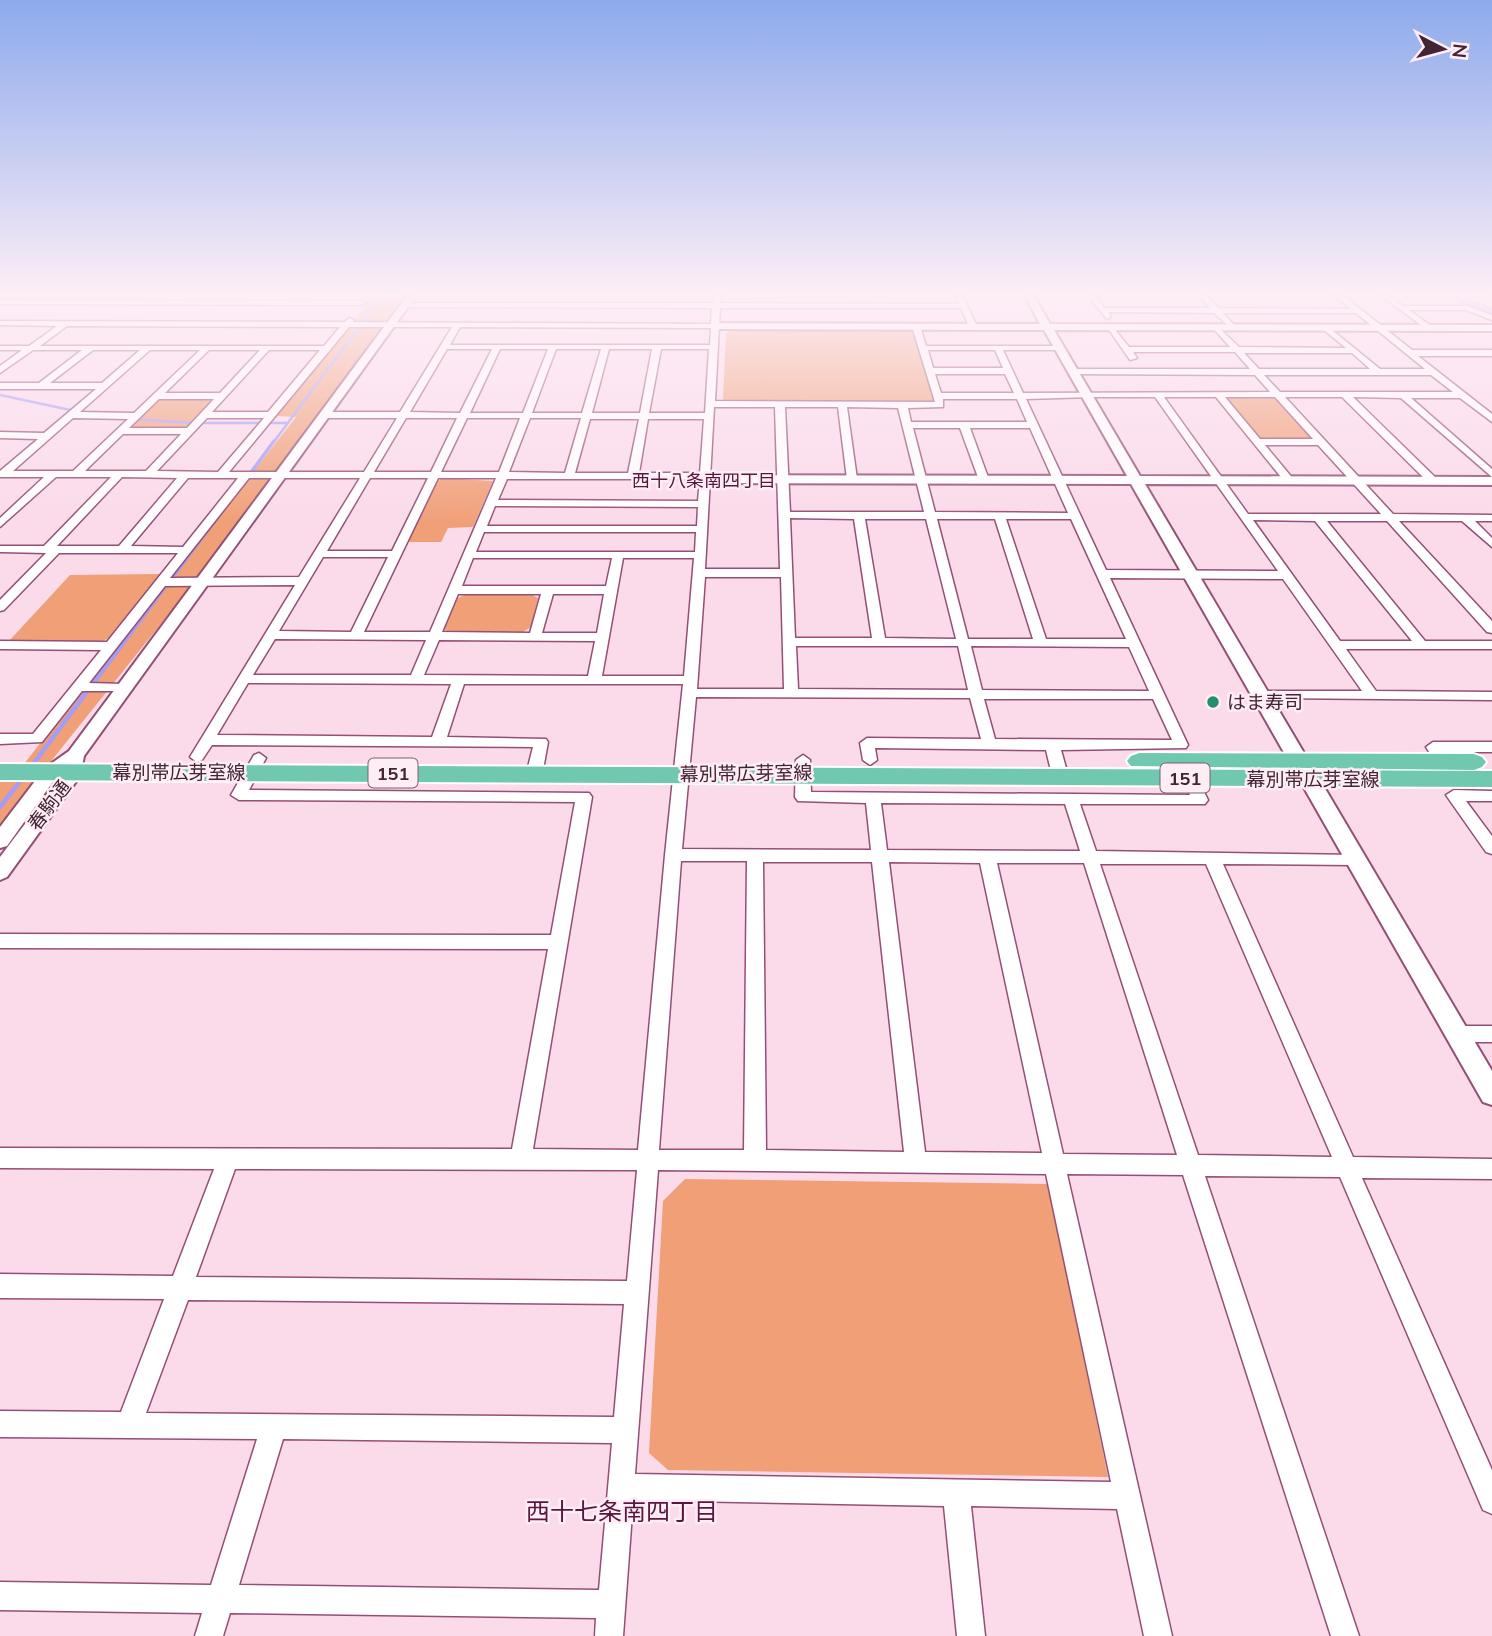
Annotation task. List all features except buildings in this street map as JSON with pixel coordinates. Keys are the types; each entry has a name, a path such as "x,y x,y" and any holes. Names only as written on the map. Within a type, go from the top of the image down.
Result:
{"main road":[{"name":"幕別帯広芽室線","path":"0,772 203,748 255,765 463,785 536,767"},
{"name":"幕別帯広芽室線","path":"0,755 67,766 684,767 1056,760 1189,778 1443,762 1492,762"},
{"name":"幕別帯広芽室線","path":"803,766 870,760 1056,760 1492,779"}],"street":[{"path":"41,386 59,372"},
{"path":"2,474 119,372"},
{"path":"76,474 182,372"},
{"path":"149,474 244,372"},
{"path":"221,475 307,372"},
{"path":"67,766 356,372"},
{"path":"203,748 429,372"},
{"path":"356,635 484,372"},
{"path":"416,679 503,475 543,372"},
{"path":"569,475 599,372"},
{"path":"633,476 652,372"},
{"path":"609,1636 673,855 684,767 712,372"},
{"path":"324,415 644,416 780,404 940,405 929,372"},
{"path":"870,760 867,743 989,744 1056,760 1181,745 1009,372"},
{"path":"1074,372 1492,1094"},
{"path":"1258,372 1492,629"},
{"path":"1397,372 1434,373 1492,419"},
{"path":"0,386 102,386"},
{"path":"1158,394 1372,695"},
{"path":"1218,394 1289,480"},
{"path":"1345,395 1433,481"},
{"path":"1403,395 1492,474"},
{"path":"938,396 1463,395"},
{"path":"158,396 222,396"},
{"path":"780,404 791,693"},
{"path":"842,404 852,479"},
{"path":"902,404 989,744"},
{"path":"71,415 138,416"},
{"path":"204,415 272,415"},
{"path":"908,425 1034,425"},
{"path":"964,425 984,480"},
{"path":"122,431 189,431"},
{"path":"0,435 48,436"},
{"path":"1257,442 1321,442"},
{"path":"2,474 1492,481"},
{"path":"0,524 54,474"},
{"path":"0,607 120,474"},
{"path":"122,550 186,474"},
{"path":"0,739 37,739 246,475"},
{"path":"490,503 704,503"},
{"path":"784,515 1074,516"},
{"path":"859,516 879,642"},
{"path":"999,516 1041,642"},
{"path":"1245,517 1492,518"},
{"path":"1318,517 1421,645"},
{"path":"1465,518 1492,544"},
{"path":"480,528 702,528"},
{"path":"0,549 187,550"},
{"path":"321,554 396,554"},
{"path":"468,555 701,555"},
{"path":"594,680 618,555"},
{"path":"699,573 787,573"},
{"path":"1101,573 1286,575"},
{"path":"162,582 305,581"},
{"path":"454,590 611,590"},
{"path":"535,636 548,591"},
{"path":"272,635 602,637"},
{"path":"790,642 1134,643"},
{"path":"0,645 112,646"},
{"path":"1335,645 1492,645"},
{"path":"246,679 594,680 791,693 1159,695"},
{"path":"438,742 459,679"},
{"path":"79,687 124,688"},
{"path":"1261,695 1492,696"},
{"path":"203,748 541,742 536,767"},
{"path":"1443,762 1433,747 1492,747"},
{"name":"春駒通","path":"0,841 67,766"},
{"name":"春駒通","path":"0,872 67,766"},
{"path":"803,766 803,797 1199,800 1189,778"},
{"path":"463,785 584,797 520,1161"},
{"path":"1492,796 1454,795 1492,848"},
{"path":"873,798 916,1163"},
{"path":"1071,800 1345,1636"},
{"path":"673,855 1355,859"},
{"path":"755,855 755,1160"},
{"path":"987,856 1158,1636"},
{"path":"1212,858 1492,1501"},
{"path":"0,941 560,942"},
{"path":"1458,1034 1492,1034"},
{"path":"0,1158 755,1160 1492,1169"},
{"path":"130,1423 228,1160"},
{"path":"0,1286 638,1293"},
{"path":"0,1424 130,1423 626,1430"},
{"path":"209,1636 274,1426"},
{"path":"622,1487 1127,1496"},
{"path":"956,1493 971,1636"},
{"path":"0,1596 612,1604"}],"shaded area":[{"path":"312,372 348,372 196,580 0,825 0,778 13,778 296,417 276,416"},
{"path":"724,372 926,372 935,399 930,403 723,400"},
{"path":"1227,396 1275,398 1312,437 1311,440 1259,438 1226,400"},
{"path":"162,398 216,398 188,427 129,427"},
{"path":"443,478 493,481 473,527 448,528 441,542 406,542 436,482"},
{"path":"160,574 109,638 100,642 9,641 70,575"},
{"path":"466,594 530,594 538,598 531,627 523,632 449,632 443,629 456,599"},
{"path":"685,1179 1048,1184 1108,1477 668,1470 649,1453 663,1201"}],"waterway":[{"path":"288,423 325,372"},
{"path":"0,395 75,411"},
{"path":"122,418 192,423 288,423"},
{"path":"273,443 288,423"},
{"path":"249,475 274,441"},
{"path":"131,633 223,510"},
{"path":"31,767 132,631"},
{"path":"0,807 24,776"}],"place":[{"name":"はま寿司","path":"1213,702"}],"district":[{"name":"西十八条南四丁目","path":"704,480"},
{"name":"西十七条南四丁目","path":"622,1511"}]}
